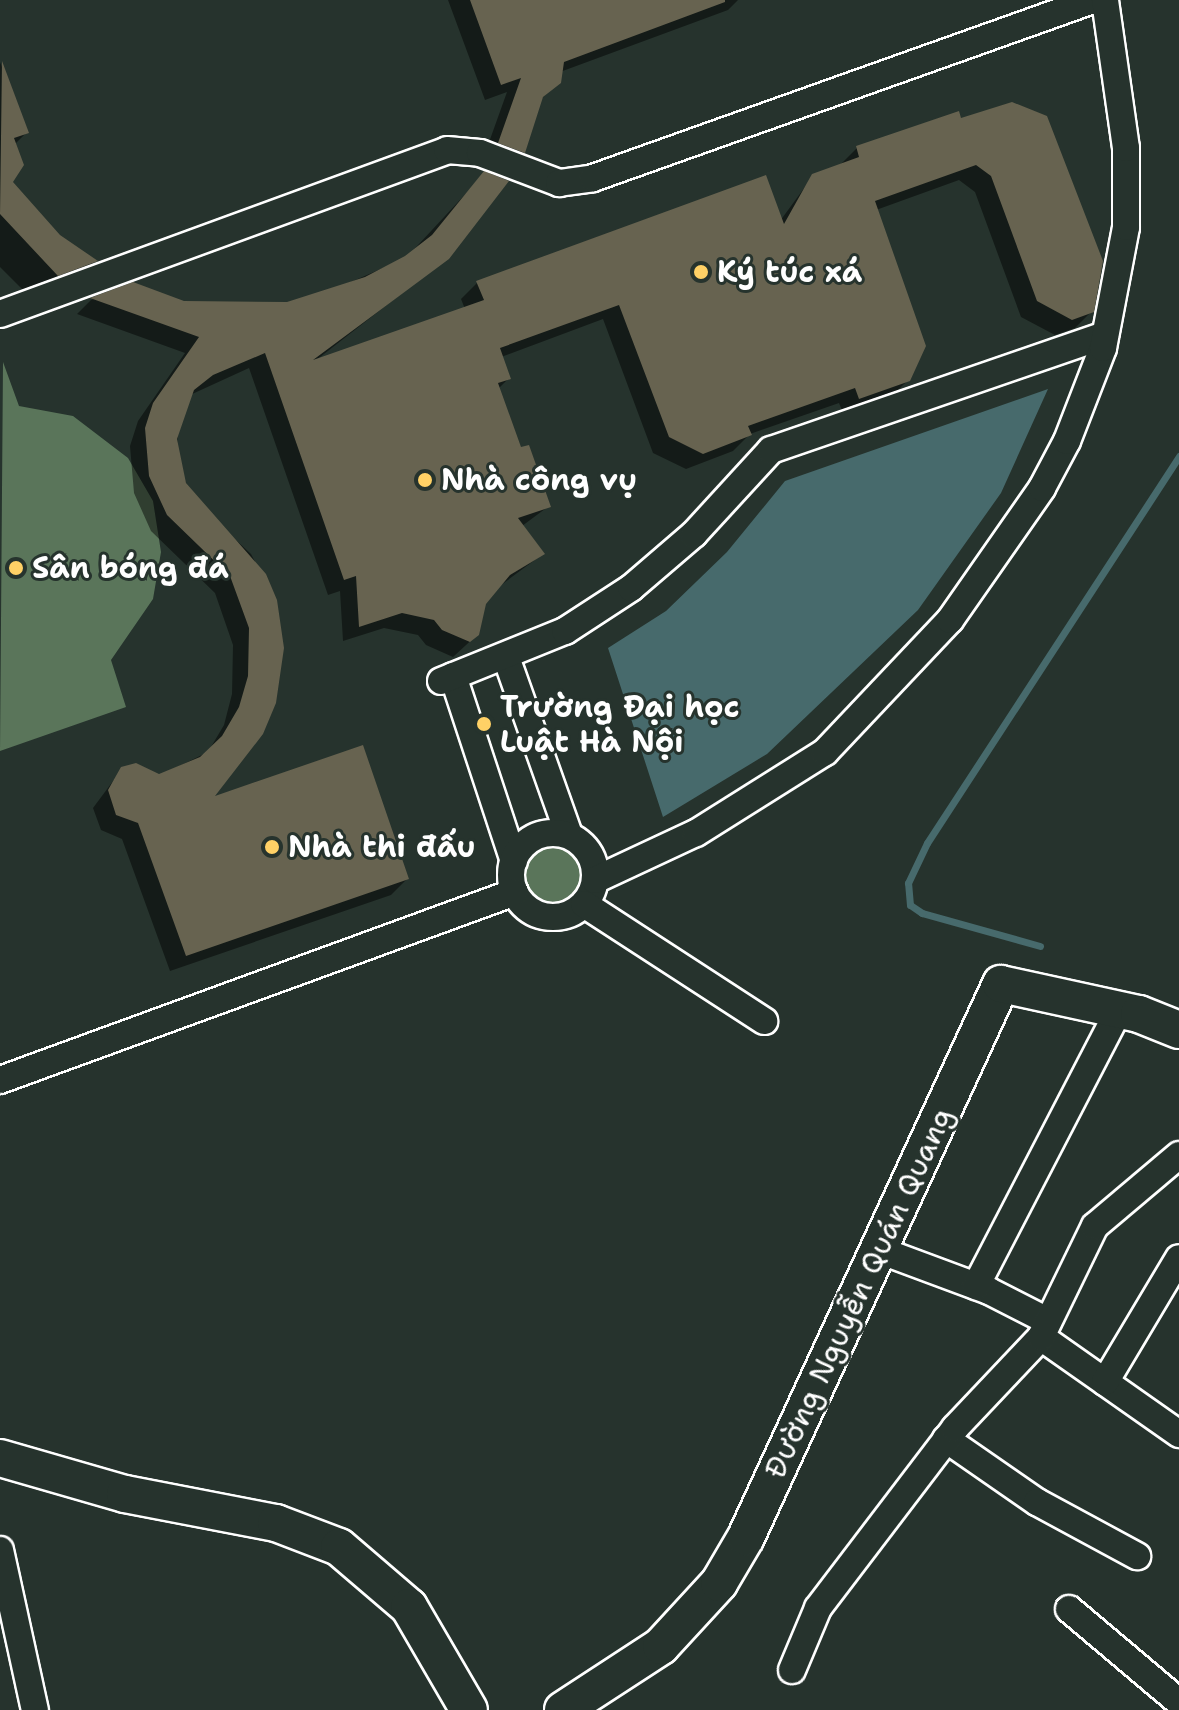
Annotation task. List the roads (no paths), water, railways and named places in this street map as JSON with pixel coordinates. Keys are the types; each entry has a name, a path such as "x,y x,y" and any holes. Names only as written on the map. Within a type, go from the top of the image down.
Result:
{"street":[{"path":"0,314 447,150 480,153 559,183 593,178 1068,5 1093,0"},
{"path":"595,880 696,833 791,779 901,677 977,586 1028,513 1067,441 1105,335 1126,227 1126,148 1105,0"},
{"path":"506,657 569,835 590,855 595,880 584,904 560,917 542,916 526,908 515,892 514,861 447,678 565,631 631,588 694,534 771,450 1105,335"},
{"path":"514,861 534,837 569,835"},
{"path":"0,1080 515,892"},
{"path":"584,904 764,1021"},
{"name":"Đường Nguyễn Quán Quang","path":"563,1710 661,1646 719,1583 746,1537 1001,984 1119,1010 1179,1030"},
{"path":"976,1286 1119,1010"},
{"path":"792,1670 818,1608 946,1439 1044,1329 1095,1226 1179,1155"},
{"path":"879,1250 976,1286 1044,1329 1105,1382 1179,1434"},
{"path":"1105,1382 1179,1258"},
{"path":"946,1439 1037,1502 1137,1556"},
{"path":"0,1458 125,1494 276,1523 339,1547 409,1607 469,1710"},
{"path":"0,1550 35,1710"},
{"path":"1069,1609 1179,1702"}],"water":[{"path":"1048,389 1001,493 918,610 767,754 663,817 608,648 666,611 727,552 785,481"}],"waterway":[{"path":"1040,946 922,913 910,905 908,883 927,843 1179,456"}],"place":[{"name":"Ký túc xá","path":"701,272"},
{"name":"Nhà công vụ","path":"425,480"},
{"name":"Sân bóng đá","path":"16,568"},
{"name":"Trường Đại học Luật Hà Nội","path":"484,724"},
{"name":"Nhà thi đấu","path":"272,847"}]}
